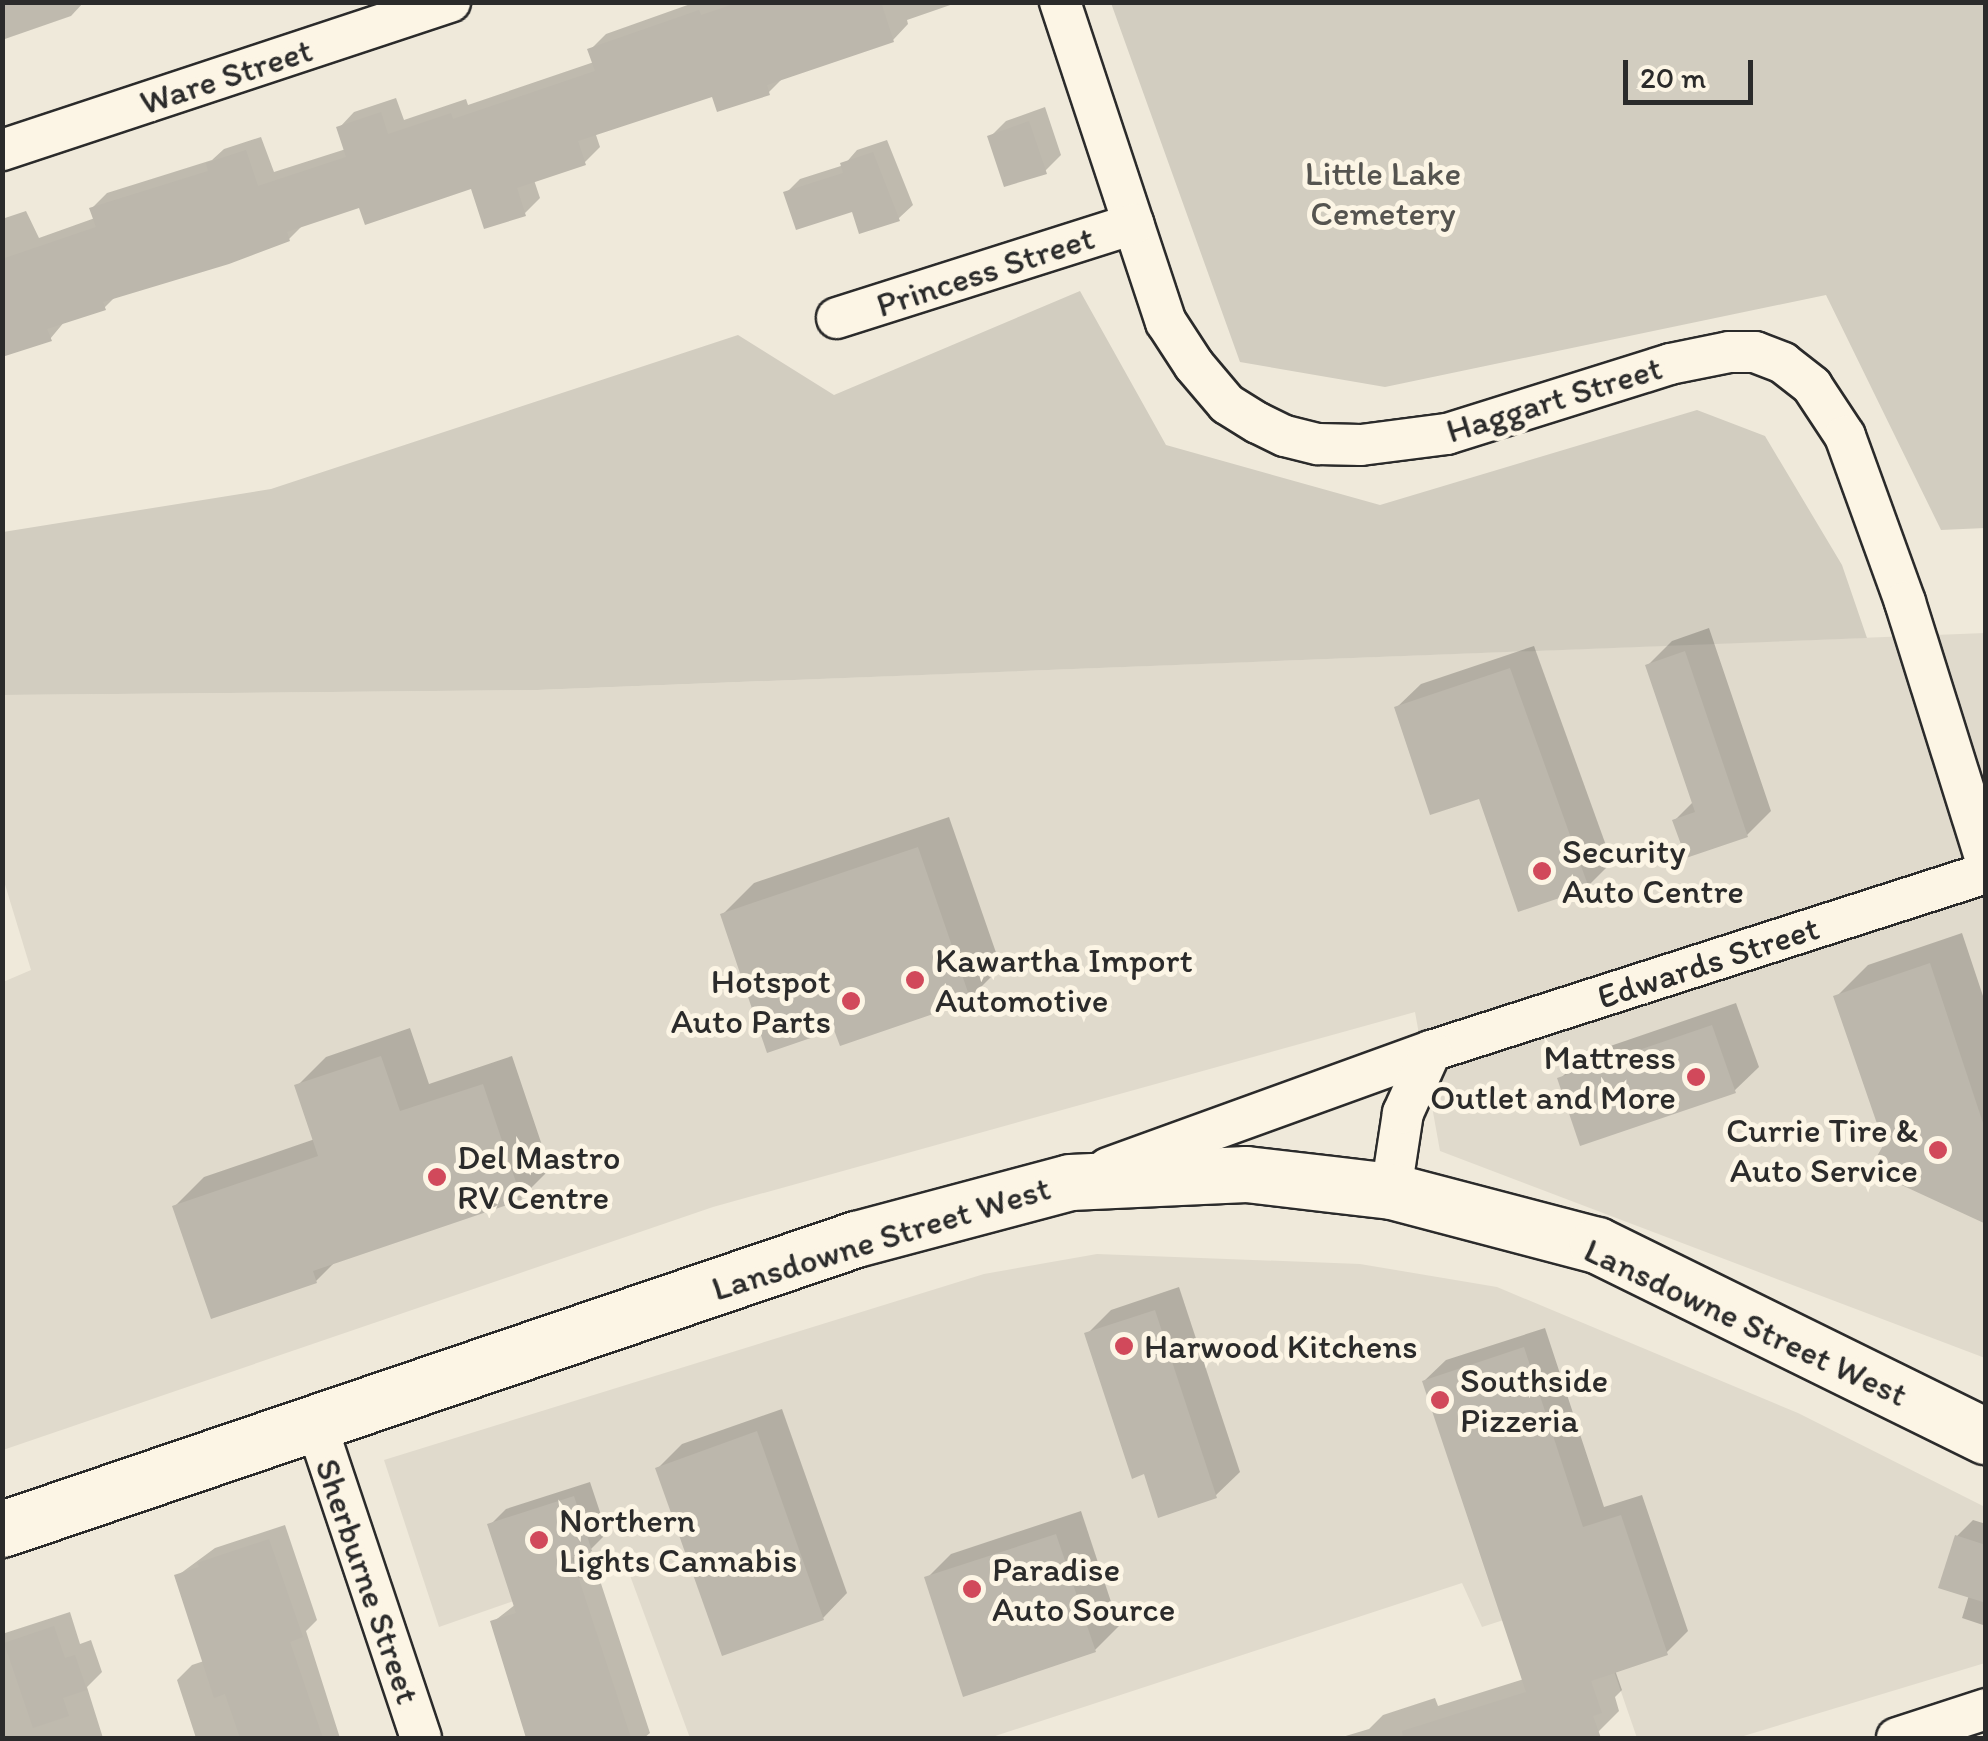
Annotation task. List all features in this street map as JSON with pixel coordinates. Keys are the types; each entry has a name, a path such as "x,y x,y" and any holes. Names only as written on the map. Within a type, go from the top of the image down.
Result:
{"main road":[{"name":"Lansdowne Street West","path":"2,1530 856,1239 1070,1182 1246,1174 1392,1191 1597,1245 1986,1436"}],"street":[{"name":"Ware Street","path":"2,150 450,2"},
{"name":"Haggart Street","path":"1060,2 1166,322 1194,366 1227,404 1285,436 1318,444 1361,445 1447,434 1670,364 1728,352 1755,352 1782,362 1812,386 1845,436 1905,602 1986,860"},
{"name":"Princess Street","path":"837,318 1133,224"},
{"name":"Edwards Street","path":"1070,1182 1432,1051 1986,873"},
{"path":"1392,1191 1403,1113 1432,1051"},
{"name":"Sherburne Street","path":"316,1424 421,1738"},
{"path":"1897,1738 1986,1709"}],"shaded area":[{"path":"1985,633 1985,1358 1440,1151 1415,1012 713,1207 3,1450 3,982 31,970 3,878 2,695 537,690"},
{"path":"1097,1254 1360,1264 1497,1287 1798,1413 1985,1507 1985,1663 1737,1738 1637,1738 1587,1593 1482,1627 1462,1583 989,1738 690,1738 625,1562 439,1627 384,1460 984,1274"}],"green space":[{"name":"Little Lake Cemetery","path":"1111,3 1985,3 1985,528 1941,530 1826,295 1385,387 1240,362"},
{"path":"1080,291 1166,445 1380,505 1697,410 1765,436 1842,565 1867,638 537,690 3,695 3,532 271,489 738,335 834,395"}],"building":[{"path":"740,2 881,2 894,42 767,85 770,95 717,112 712,97 578,141 586,165 517,188 526,216 484,229 471,189 365,225 359,208 287,232 290,241 229,264 103,302 106,310 47,329 52,341 2,357 2,259 96,227 89,208 208,171 206,163 246,150 258,186 346,157 336,127 381,112 388,134 451,113 453,119 595,71 587,49 699,10 701,15"},
{"path":"1029,121 1047,174 1004,187 987,136"},
{"path":"873,152 900,221 859,234 852,212 796,230 783,192 843,173 840,163"},
{"path":"1685,651 1748,837 1686,858 1672,820 1695,812 1645,665"},
{"path":"1510,668 1589,888 1518,912 1479,799 1430,815 1394,707"},
{"path":"918,847 971,1001 840,1046 834,1030 767,1053 720,914"},
{"path":"1930,963 1986,1132 1986,1224 1869,1170 1884,1144 1833,996"},
{"path":"1712,1025 1736,1093 1580,1146 1557,1078"},
{"path":"381,1056 400,1111 483,1084 522,1200 313,1271 317,1283 211,1319 172,1206 318,1156 294,1085"},
{"path":"1155,1310 1217,1498 1158,1518 1144,1474 1132,1479 1084,1333"},
{"path":"1524,1347 1583,1527 1621,1515 1668,1655 1591,1681 1602,1713 1593,1716 1601,1738 1403,1738 1402,1731 1526,1692 1422,1381"},
{"path":"757,1431 824,1620 722,1656 655,1468"},
{"path":"574,1496 592,1551 572,1558 631,1738 526,1738 490,1621 516,1613 487,1524"},
{"path":"1056,1534 1096,1652 963,1697 924,1577"},
{"path":"1955,1535 1986,1545 1986,1603 1938,1588"},
{"path":"269,1539 303,1637 290,1642 323,1738 240,1738 225,1694 214,1698 174,1575 199,1567 197,1563"},
{"path":"54,1626 65,1658 75,1655 87,1690 63,1698 69,1716 33,1728 4,1643"}],"place":[{"name":"Security Auto Centre","path":"1542,871"},
{"name":"Kawartha Import Automotive","path":"915,980"},
{"name":"Hotspot Auto Parts","path":"851,1001"},
{"name":"Mattress Outlet and More","path":"1696,1077"},
{"name":"Currie Tire & Auto Service","path":"1938,1150"},
{"name":"Del Mastro RV Centre","path":"437,1177"},
{"name":"Harwood Kitchens","path":"1124,1346"},
{"name":"Southside Pizzeria","path":"1440,1400"},
{"name":"Northern Lights Cannabis","path":"539,1540"},
{"name":"Paradise Auto Source","path":"972,1589"}]}
